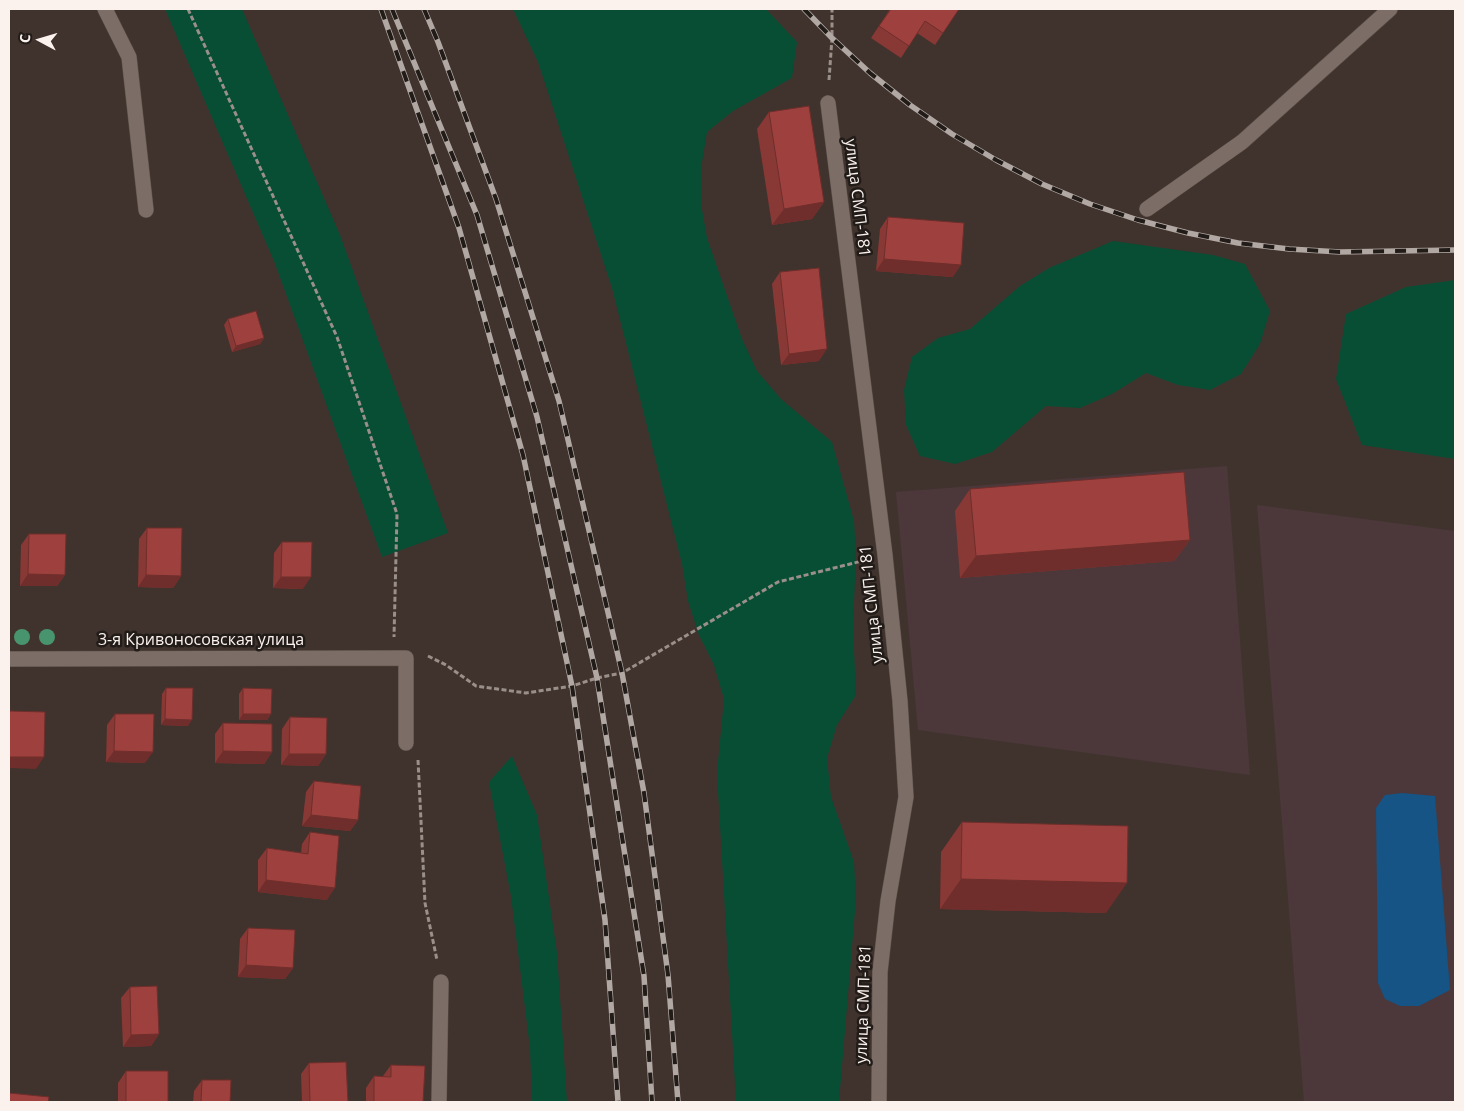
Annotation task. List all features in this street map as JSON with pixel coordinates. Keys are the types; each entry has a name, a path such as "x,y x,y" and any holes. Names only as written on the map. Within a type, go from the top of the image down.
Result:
{"street":[{"path":"104,9 128,57 146,210"},
{"path":"1147,209 1242,142 1390,9"},
{"name":"улица СМП-181","path":"828,103 885,555 900,701 906,797 888,900 880,972 879,1102"},
{"name":"3-я Кривоносовская улица","path":"9,658 399,658"},
{"path":"399,658 406,743"},
{"path":"439,1102 441,982"}],"path":[{"path":"188,9 337,337 397,514 399,658 426,654 446,665 476,686 526,693 572,686 622,673 778,582 885,555"},
{"path":"828,103 832,9"},
{"path":"406,743 419,762 425,903 441,982"}],"shaded area":[{"path":"1227,466 1250,775 918,730 896,492"},
{"path":"1257,505 1455,531 1455,1102 1304,1102"}],"green space":[{"path":"165,9 242,9 340,235 448,533 382,557 274,261"},
{"path":"513,9 766,9 797,42 792,78 733,111 707,132 701,168 701,204 707,238 742,339 757,371 781,399 832,442 854,521 856,555 853,627 856,695 837,725 827,758 831,797 854,862 856,899 839,1102 736,1102 717,773 724,699 714,665 699,635 688,601 682,564 612,288 538,62"},
{"path":"1113,241 1213,255 1245,264 1270,311 1260,344 1241,374 1210,390 1178,385 1146,373 1112,394 1080,408 1046,406 992,452 955,464 920,456 906,425 904,390 912,357 938,338 970,329 1020,286 1049,268"},
{"path":"1455,280 1455,459 1362,445 1336,379 1346,314 1406,287"},
{"path":"512,756 537,815 557,953 567,1102 532,1102 530,1048 511,896 489,782"}],"water":[{"path":"1402,793 1435,796 1450,990 1419,1006 1400,1006 1385,999 1378,983 1376,808 1385,795"}],"building":[{"path":"891,9 959,9 943,33 925,21 909,46 879,26"},
{"path":"809,106 824,202 784,209 769,112"},
{"path":"888,217 964,223 961,265 884,259"},
{"path":"819,268 827,349 789,354 780,272"},
{"path":"256,311 264,338 236,346 228,319"},
{"path":"1184,472 1190,540 976,556 970,489"},
{"path":"147,528 182,528 181,576 146,575"},
{"path":"29,534 66,534 65,575 28,574"},
{"path":"282,542 312,542 311,577 281,577"},
{"path":"166,688 193,688 192,720 165,719"},
{"path":"243,688 272,689 271,714 243,714"},
{"path":"9,711 45,712 44,757 9,757"},
{"path":"115,714 154,714 153,752 114,751"},
{"path":"290,717 327,718 326,754 289,754"},
{"path":"223,723 272,724 272,752 223,751"},
{"path":"314,781 361,786 358,820 311,815"},
{"path":"962,822 1128,826 1127,883 961,879"},
{"path":"310,832 339,836 335,888 266,880 267,848 308,854"},
{"path":"248,928 295,930 293,968 246,965"},
{"path":"157,986 159,1034 131,1035 130,987"},
{"path":"346,1062 348,1102 310,1102 309,1063"},
{"path":"391,1065 425,1066 423,1102 374,1102 374,1076 391,1077"},
{"path":"126,1071 168,1071 168,1102 126,1102"},
{"path":"202,1080 231,1080 230,1102 201,1102"},
{"path":"9,1093 49,1097 48,1102 9,1102"}],"railway":[{"path":"381,9 459,228 523,455 572,686 605,920 618,1102"},
{"path":"392,9 477,215 537,417 597,678 644,976 652,1102"},
{"path":"424,9 496,199 559,401 622,673 644,793 668,975 678,1102"},
{"path":"804,9 870,73 910,105 952,134 1042,184 1090,204 1138,220 1238,243 1340,252 1455,250"}]}
